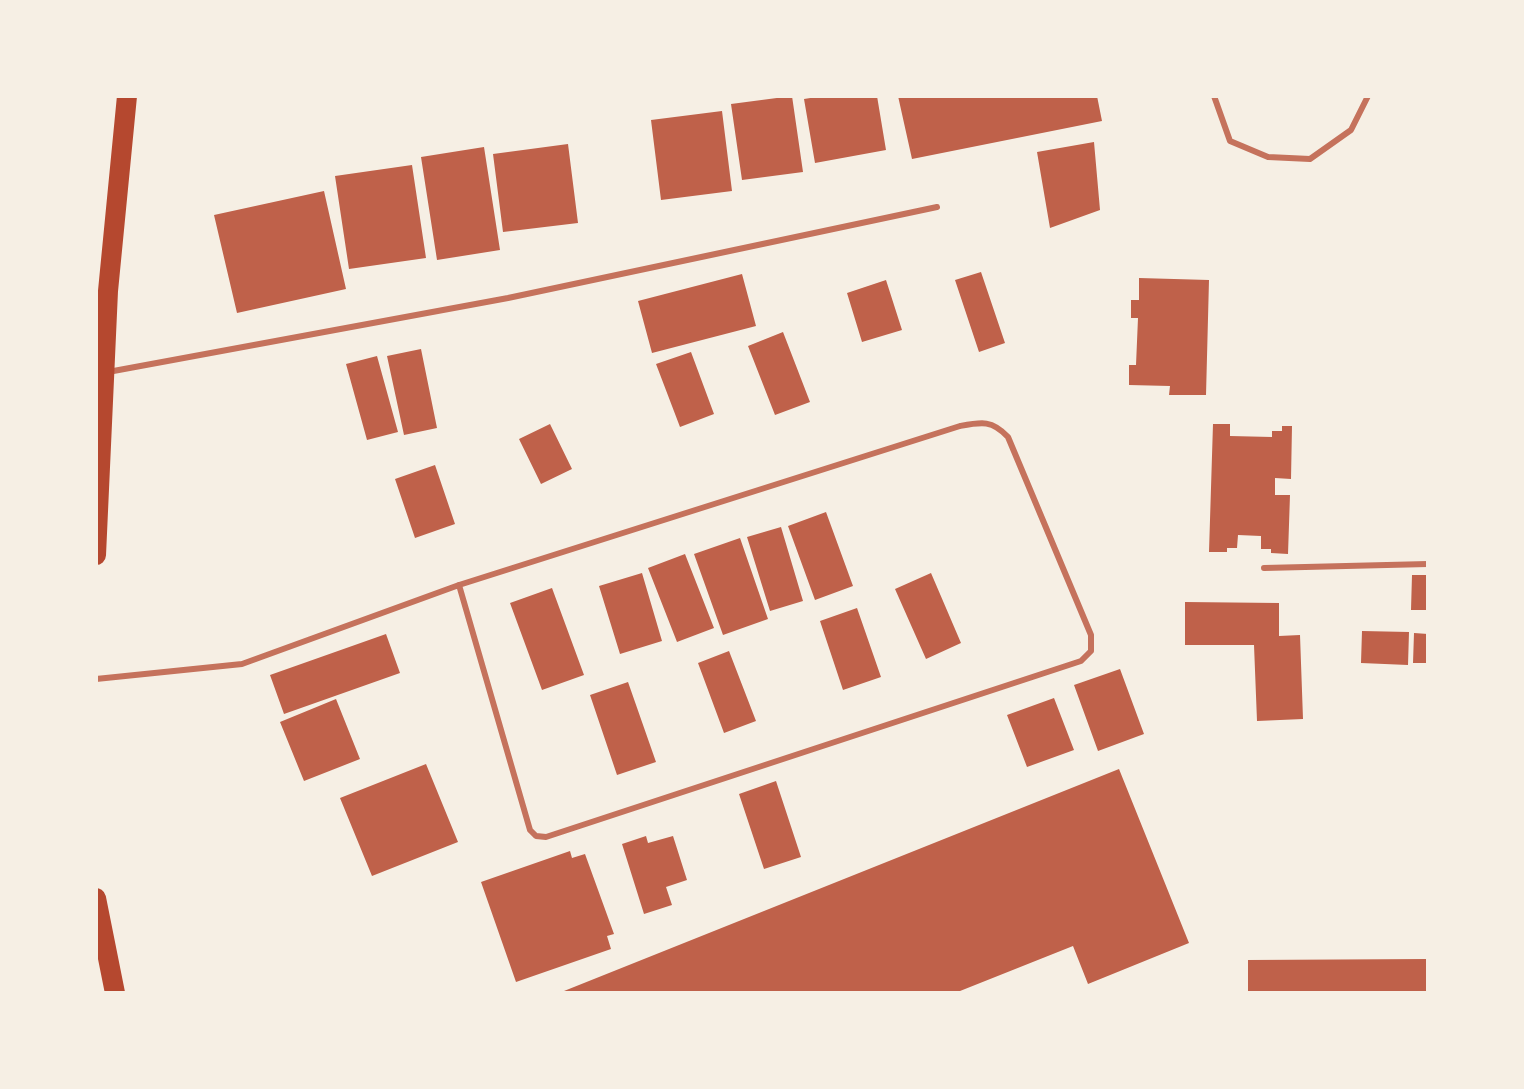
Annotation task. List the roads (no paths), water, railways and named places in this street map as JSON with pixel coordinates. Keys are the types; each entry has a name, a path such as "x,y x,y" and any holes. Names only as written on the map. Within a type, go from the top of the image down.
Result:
{"highway":[{"path":"96,555 108,291 127,96"},
{"path":"96,898 115,993"}],"lane":[{"path":"1214,96 1230,141 1268,157 1310,159 1351,130 1368,96"},
{"path":"104,373 508,298 937,207"},
{"path":"96,679 242,664 459,585 960,426 979,423 997,425 1008,437 1091,635 1091,651 1081,661 546,837 536,836 530,830 459,585"},
{"path":"1264,568 1428,564"}]}
